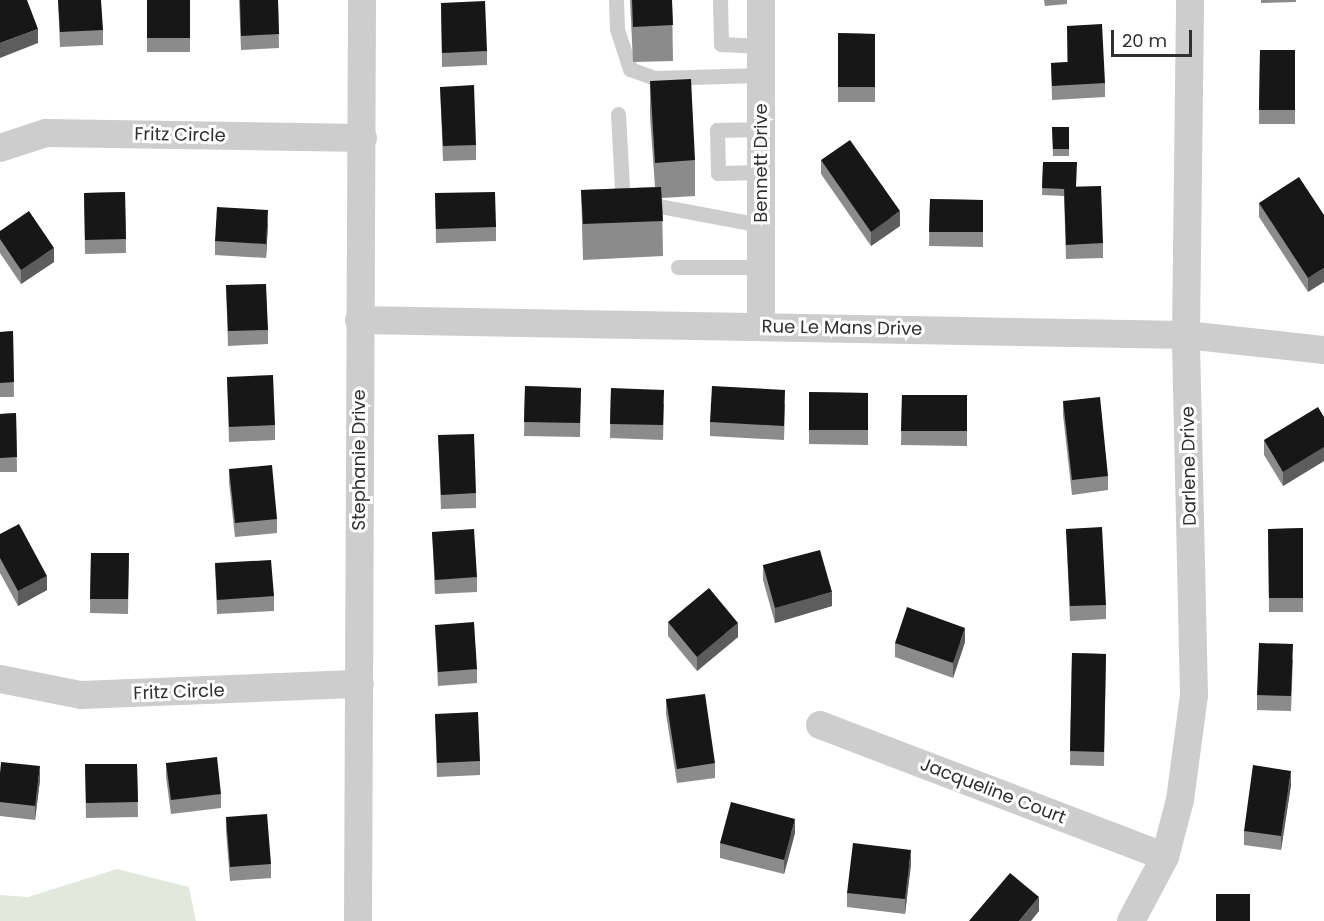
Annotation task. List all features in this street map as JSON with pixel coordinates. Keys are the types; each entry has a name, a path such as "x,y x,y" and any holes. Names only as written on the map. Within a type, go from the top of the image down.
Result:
{"street":[{"name":"Stephanie Drive","path":"358,921 362,0"},
{"name":"Bennett Drive","path":"761,0 761,326"},
{"name":"Darlene Drive","path":"1131,921 1165,857 1180,800 1194,695 1186,335 1190,0"},
{"name":"Fritz Circle","path":"0,148 46,133 363,138"},
{"name":"Rue Le Mans Drive","path":"359,320 1186,335 1324,350"},
{"name":"Fritz Circle","path":"0,680 81,695 360,684"},
{"name":"Jacqueline Court","path":"820,725 1165,857"}],"lane":[{"path":"616,0 617,29 630,69 655,78 761,75"},
{"path":"720,0 721,44 761,46"},
{"path":"618,114 623,207 659,206 761,225"},
{"path":"761,129 717,130 717,173 761,172"},
{"path":"678,267 761,267"}],"shaded area":[{"path":"117,869 189,887 196,921 0,921 0,895 28,897"}],"building":[{"path":"0,0 27,0 38,29 0,43"},
{"path":"58,0 101,0 103,30 60,32"},
{"path":"147,0 190,0 190,38 147,38"},
{"path":"240,0 278,0 279,34 241,36"},
{"path":"632,0 672,0 673,25 633,27"},
{"path":"485,1 487,51 442,53 441,3"},
{"path":"1102,24 1105,83 1052,86 1051,63 1068,62 1067,26"},
{"path":"838,33 875,34 875,87 838,87"},
{"path":"1260,50 1295,50 1295,110 1259,110"},
{"path":"691,79 695,160 655,163 650,81"},
{"path":"474,85 476,145 443,146 440,87"},
{"path":"1052,127 1069,127 1069,149 1053,149"},
{"path":"850,140 900,211 871,232 821,160"},
{"path":"1043,162 1077,162 1076,187 1042,188"},
{"path":"1299,177 1324,215 1324,268 1308,278 1259,203"},
{"path":"1101,186 1103,243 1066,245 1064,187"},
{"path":"661,187 663,221 583,224 581,190"},
{"path":"125,192 126,239 85,240 84,193"},
{"path":"495,192 496,227 436,229 435,193"},
{"path":"930,199 983,200 983,232 929,232"},
{"path":"217,207 268,210 266,244 215,241"},
{"path":"29,211 54,248 21,270 0,239 0,231"},
{"path":"266,284 268,330 228,331 226,285"},
{"path":"13,331 14,382 0,383 0,332"},
{"path":"273,375 275,425 229,427 227,377"},
{"path":"525,386 581,388 580,423 524,422"},
{"path":"712,386 785,390 784,426 710,422"},
{"path":"611,388 664,390 663,425 610,424"},
{"path":"809,392 868,393 868,430 809,430"},
{"path":"902,395 967,395 967,431 901,431"},
{"path":"1100,397 1108,476 1072,480 1063,401"},
{"path":"1318,407 1324,417 1324,447 1283,472 1264,440"},
{"path":"16,413 17,457 0,458 0,414"},
{"path":"474,434 476,493 441,495 438,435"},
{"path":"272,465 277,519 235,523 229,469"},
{"path":"19,524 47,576 18,591 0,558 0,534"},
{"path":"1102,527 1106,605 1070,606 1066,529"},
{"path":"1303,528 1303,598 1269,598 1268,529"},
{"path":"474,529 477,577 435,580 432,532"},
{"path":"820,550 832,592 775,608 763,565"},
{"path":"91,553 129,553 128,599 90,599"},
{"path":"271,560 274,596 217,600 215,563"},
{"path":"709,588 738,623 697,657 668,622"},
{"path":"907,607 965,628 953,663 895,643"},
{"path":"474,622 477,669 438,672 435,625"},
{"path":"1259,643 1293,644 1291,696 1257,695"},
{"path":"1072,653 1106,654 1104,752 1070,751"},
{"path":"705,694 715,763 677,769 666,699"},
{"path":"478,712 480,761 437,763 435,714"},
{"path":"217,757 221,794 171,800 166,763"},
{"path":"1,762 40,766 35,806 0,802"},
{"path":"85,764 137,764 138,802 86,803"},
{"path":"1253,765 1291,771 1281,836 1244,831"},
{"path":"731,802 795,819 784,860 720,843"},
{"path":"267,814 271,864 230,867 226,817"},
{"path":"853,843 911,850 905,899 847,893"},
{"path":"1010,873 1039,897 1019,921 969,921"},
{"path":"1216,894 1250,894 1250,921 1216,921"}]}
